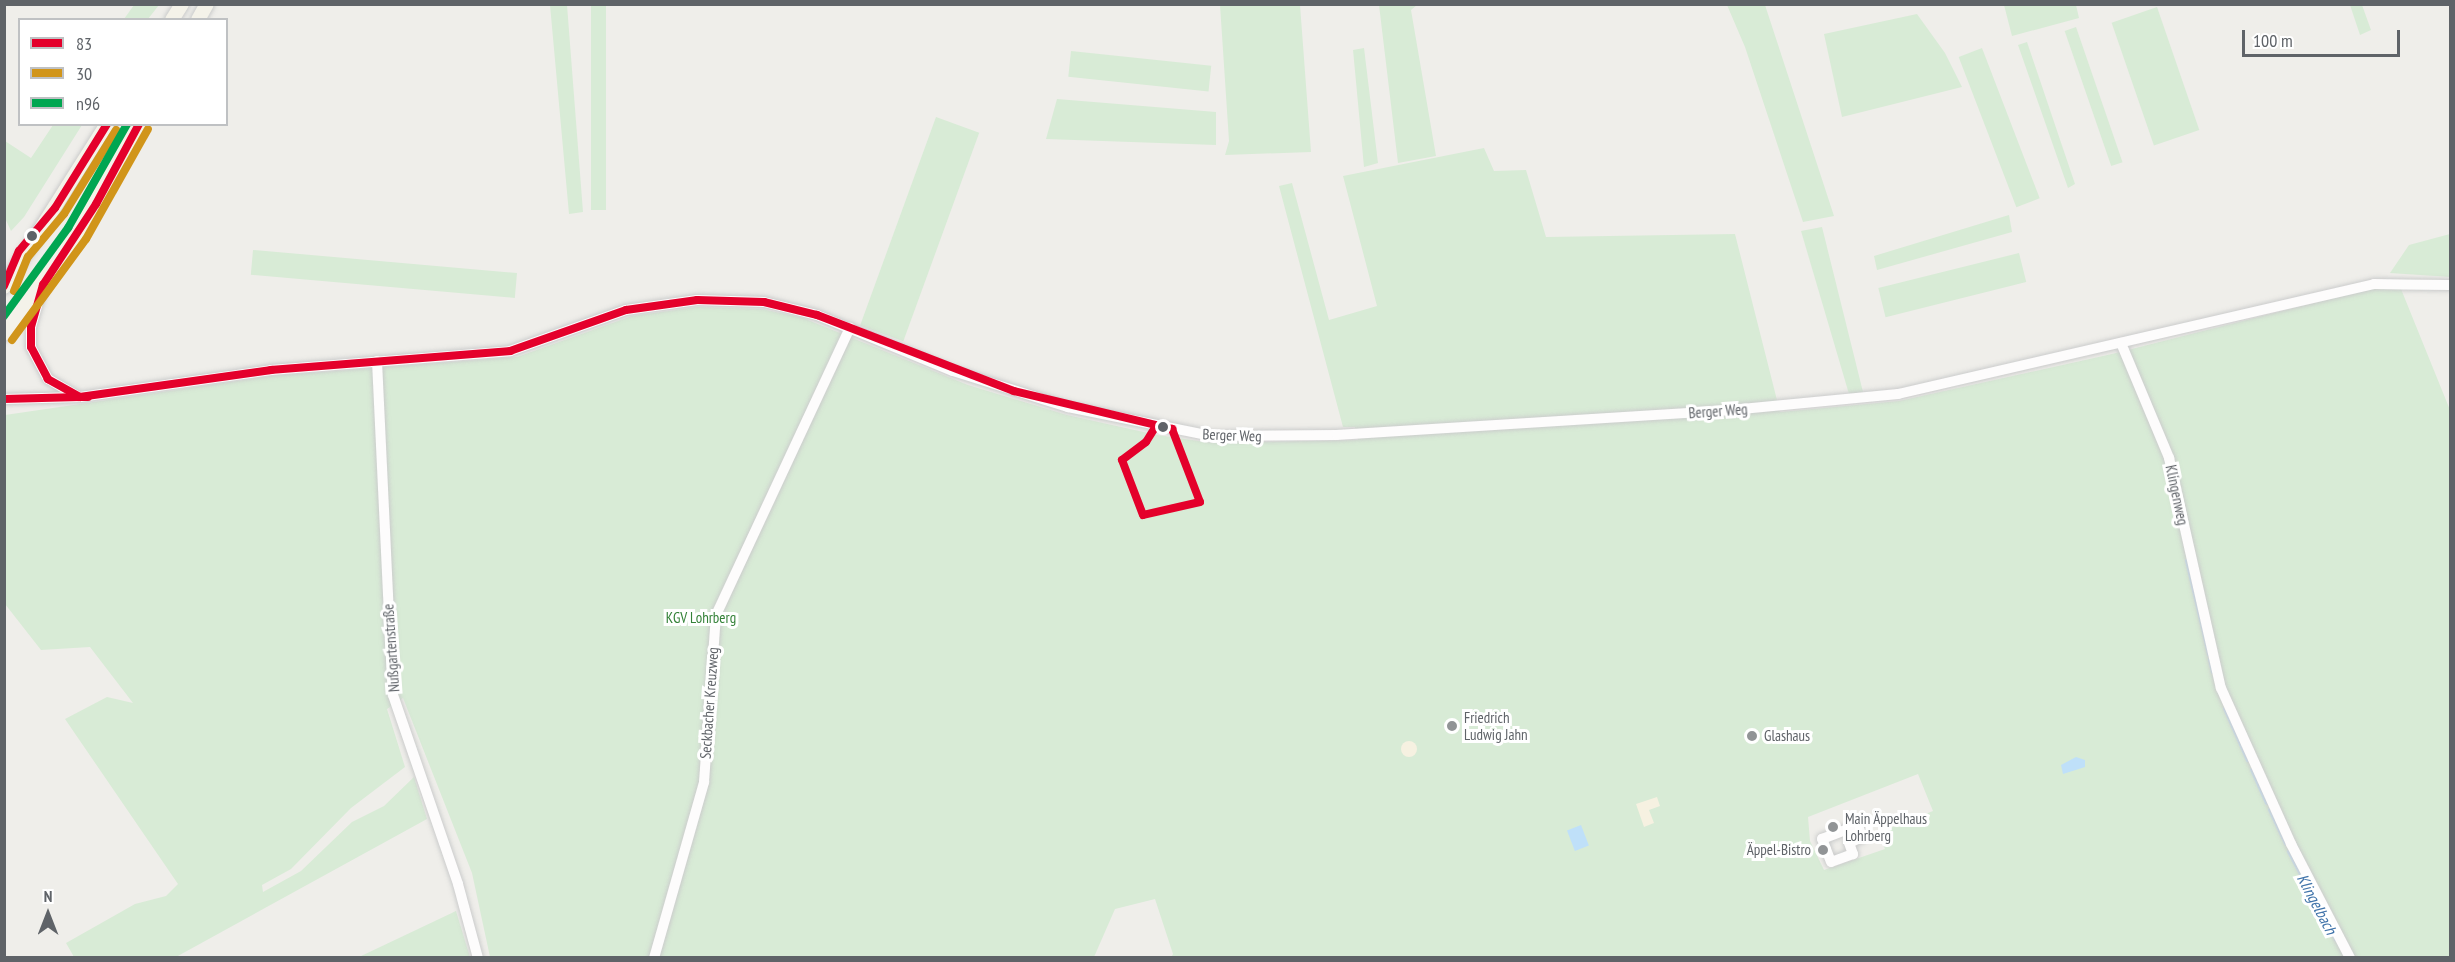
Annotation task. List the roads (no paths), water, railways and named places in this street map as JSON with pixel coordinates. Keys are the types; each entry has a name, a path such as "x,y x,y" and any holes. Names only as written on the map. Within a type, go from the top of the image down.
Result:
{"main road":[{"path":"173,18 182,4"},
{"path":"199,18 207,4"},
{"path":"4,288 106,126"},
{"path":"4,334 43,285 96,204 139,126"}],"street":[{"path":"2121,343 2374,284 2451,285"},
{"path":"43,285 31,327 31,347 48,379 80,398"},
{"name":"Berger Weg","path":"4,399 80,398 271,370 518,350 626,310 697,300 764,302 817,315 953,371 1068,407 1212,436 1246,437 1551,423 1898,394 2121,343"},
{"name":"Seckbacher Kreuzweg","path":"654,957 704,782 716,615 850,328"},
{"name":"Klingenweg","path":"2121,343 2169,458 2221,688 2290,844 2350,957"},
{"name":"Nußgartenstraße","path":"377,361 393,695 458,884 478,957"}],"water":[{"path":"2076,757 2085,760 2085,767 2063,774 2061,765"},
{"path":"1581,825 1589,846 1575,851 1567,830"}],"waterway":[{"name":"Klingelbach","path":"2186,560 2208,654"},
{"name":"Klingelbach","path":"2209,659 2212,672"},
{"name":"Klingelbach","path":"2224,708 2247,760"},
{"name":"Klingelbach","path":"2251,769 2266,803"},
{"name":"Klingelbach","path":"2269,809 2285,844"},
{"name":"Klingelbach","path":"2288,851 2335,939"}],"place":[{"name":"Friedrich Ludwig Jahn","path":"1452,726"},
{"name":"Glashaus","path":"1752,736"},
{"name":"Main Äppelhaus Lohrberg","path":"1833,827"},
{"name":"Äppel-Bistro","path":"1823,850"}],"park label":[{"name":"KGV Lohrberg","path":"701,618"}]}
